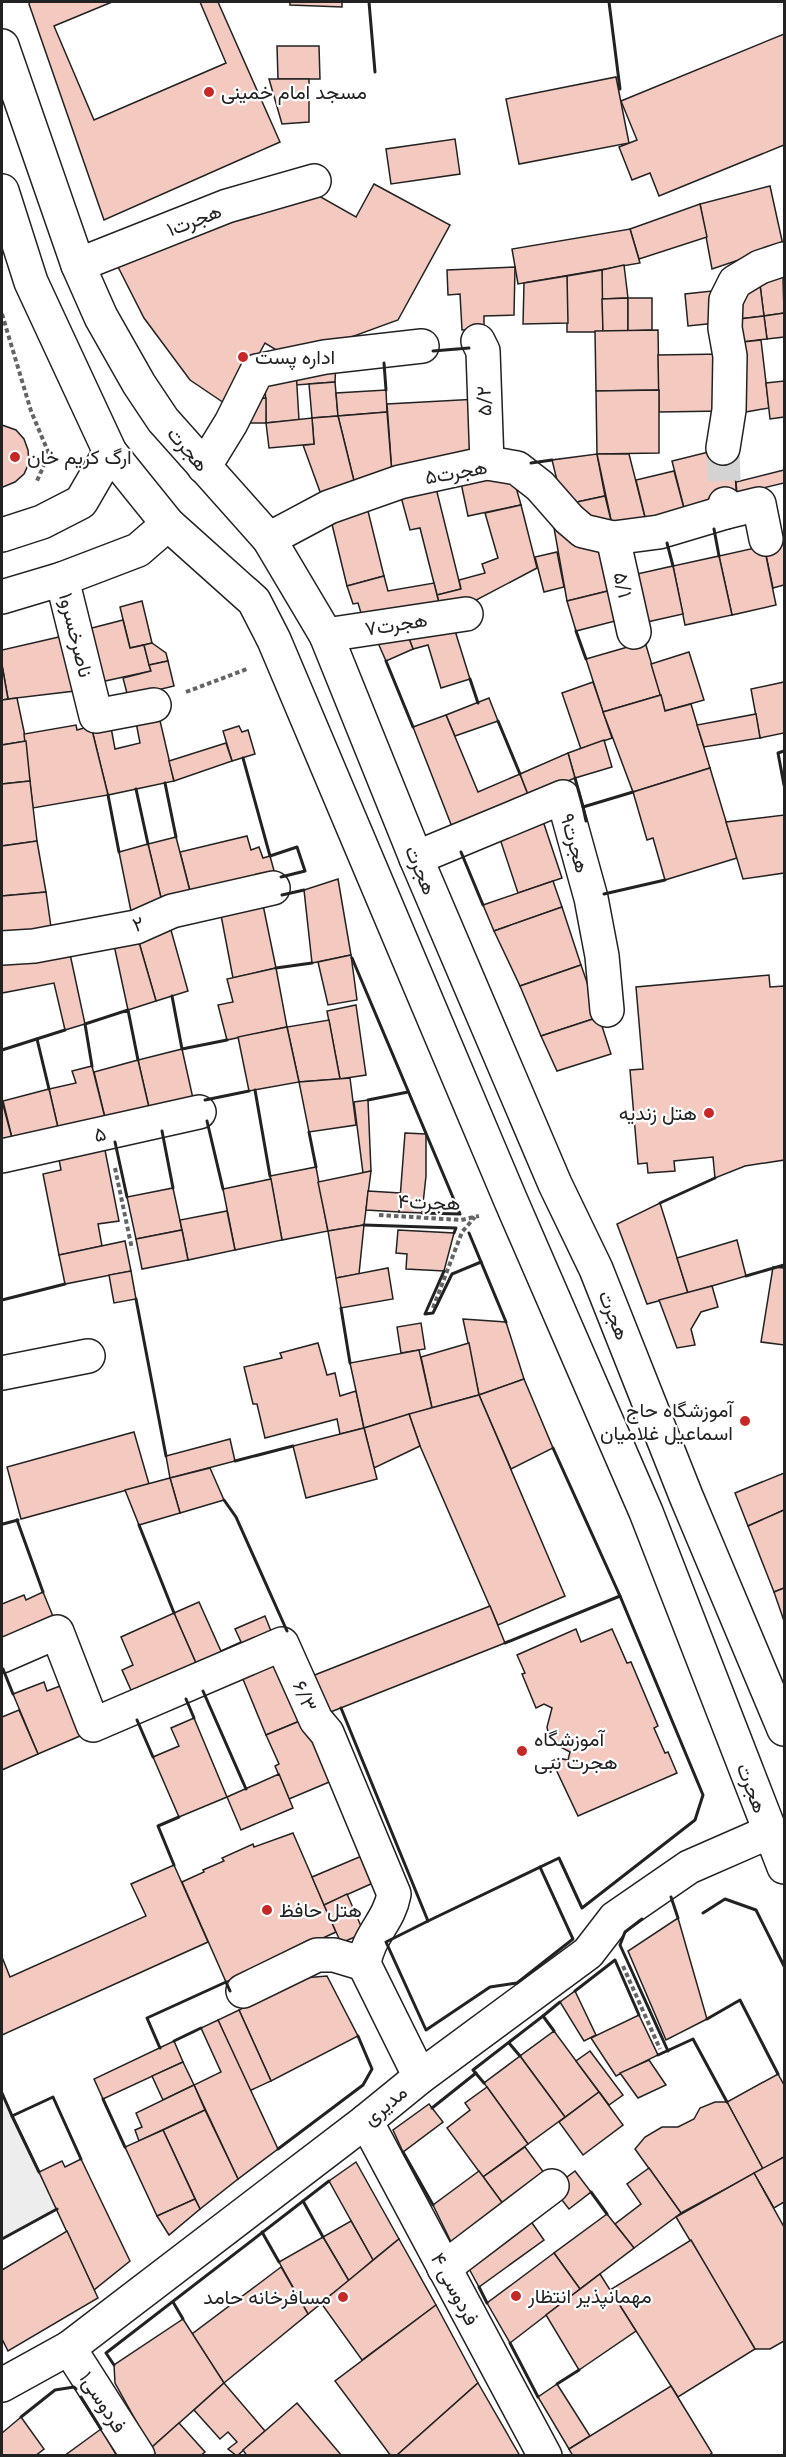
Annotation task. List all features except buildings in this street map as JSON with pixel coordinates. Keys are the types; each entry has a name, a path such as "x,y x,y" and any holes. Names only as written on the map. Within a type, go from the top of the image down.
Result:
{"main road":[{"name":"هجرت","path":"2,46 78,265 101,317 139,384 163,420 269,539 326,635 416,858 555,1184 596,1269 686,1496 784,1729"},
{"name":"۱هجرت","path":"78,265 227,206 314,181"},
{"name":"هجرت","path":"2,191 30,282 110,452 168,524 254,601 274,640 511,1201 646,1512 784,1867"},
{"path":"723,448 729,399 730,356 725,328 726,300 735,282 760,267 784,259"},
{"name":"۵/۲","path":"478,341 483,351 487,463"},
{"path":"204,467 231,423 257,371 325,357 422,346"},
{"path":"2,535 42,522 81,502 110,452"},
{"name":"هجرت۵","path":"269,539 328,507 400,482 487,463 517,468 540,486 569,519 583,531 613,538 659,532 725,508 759,504 766,540"},
{"name":"ناصرخسرو۱","path":"154,705 96,716 62,579 138,550 168,524"},
{"name":"۵/۱","path":"613,538 634,632"},
{"path":"2,597 62,579"},
{"name":"هجرت۷","path":"326,635 466,614"},
{"name":"هجرت۹","path":"416,858 563,797 591,898 602,956 607,1010"},
{"name":"۲","path":"2,948 34,946 136,927 172,911 273,888"},
{"name":"۵","path":"2,1156 199,1112"},
{"path":"2,1372 88,1356"},
{"name":"۶/۳","path":"2,1656 57,1632 93,1725 282,1644 316,1720 327,1733 394,1894 392,1909 366,1948 364,1964"},
{"name":"مدیری","path":"2,2385 69,2348 366,2121 420,2076 588,1953 615,1917 689,1866 769,1832"},
{"path":"243,1991 317,1955 334,1955 364,1964 420,2076"},
{"name":"فردوسی ۴","path":"366,2121 545,2456"},
{"path":"444,2268 552,2186"},
{"name":"فردوسی۱","path":"69,2348 138,2456"}],"path":[{"path":"2,314 31,411 49,454 33,489"},
{"path":"154,705 253,667"},
{"path":"107,1133 132,1250"},
{"name":"هجرت۴","path":"379,1215 461,1220 475,1217 511,1201"},
{"path":"432,1308 462,1232 475,1217"},
{"path":"603,1935 617,1952 660,2049"}],"shaded area":[{"path":"2,2093 57,2209 2,2239"}],"tunnel":[{"path":"723,448 725,504"}],"wall":[{"path":"369,2 375,72"},
{"path":"609,2 620,89"},
{"path":"433,351 469,348"},
{"path":"384,363 386,390"},
{"path":"531,463 552,460"},
{"path":"714,529 719,556"},
{"path":"667,543 673,566"},
{"path":"576,631 586,659"},
{"path":"386,661 413,727"},
{"path":"470,679 478,703"},
{"path":"498,721 520,774"},
{"path":"784,751 778,753 784,785"},
{"path":"243,758 270,856 297,847 305,871 281,877"},
{"path":"575,778 583,807"},
{"path":"165,783 176,837"},
{"path":"136,789 148,844"},
{"path":"586,821 583,807 633,792"},
{"path":"108,795 119,852"},
{"path":"461,852 483,905"},
{"path":"604,894 665,880"},
{"path":"282,895 304,890"},
{"path":"352,958 460,1214 422,1213"},
{"path":"276,968 312,963"},
{"path":"172,996 182,1049 227,1040"},
{"path":"92,1066 85,1024 128,1010 138,1060"},
{"path":"2,1050 65,1030"},
{"path":"37,1039 49,1089"},
{"path":"255,1090 270,1176"},
{"path":"205,1100 249,1091"},
{"path":"368,1100 408,1092"},
{"path":"207,1121 223,1189"},
{"path":"162,1131 173,1188"},
{"path":"309,1132 316,1167"},
{"path":"115,1142 127,1197"},
{"path":"660,1203 715,1178"},
{"path":"364,1225 456,1228 454,1233"},
{"path":"469,1233 506,1322"},
{"path":"444,1271 425,1314 433,1313 452,1274 481,1262"},
{"path":"746,1276 784,1265"},
{"path":"2,1300 65,1284"},
{"path":"136,1299 166,1456"},
{"path":"341,1308 350,1363"},
{"path":"235,1461 293,1446"},
{"path":"341,1708 428,1921 559,1858 582,1908 695,1820 703,1795 620,1596 553,1448"},
{"path":"224,1500 236,1517 287,1631"},
{"path":"17,1520 43,1592"},
{"path":"3,1524 18,1520"},
{"path":"139,1525 174,1613"},
{"path":"505,1643 620,1596"},
{"path":"3,1669 13,1694"},
{"path":"203,1691 246,1789"},
{"path":"186,1699 194,1718"},
{"path":"137,1720 153,1757"},
{"path":"174,1865 158,1826 179,1817"},
{"path":"428,1921 386,1942 426,2030 490,1987 517,1983 573,1939 540,1867"},
{"path":"671,1897 678,1918"},
{"path":"703,1913 725,1899 756,1910 784,1966"},
{"path":"642,1919 625,1932 620,1945 668,2051"},
{"path":"575,1991 615,1960 639,2015"},
{"path":"160,2048 147,2018 226,1982 230,1991"},
{"path":"707,2019 740,2000 778,2074"},
{"path":"554,2031 543,2016 560,2002"},
{"path":"484,2083 473,2070 543,2016"},
{"path":"174,2041 201,2028"},
{"path":"278,2149 363,2085 372,2069 358,2036"},
{"path":"658,2055 693,2039 727,2102"},
{"path":"509,2043 520,2056"},
{"path":"432,2108 476,2073"},
{"path":"2,2093 12,2116"},
{"path":"39,2172 12,2116 53,2097 81,2159"},
{"path":"103,2099 125,2147"},
{"path":"403,2152 433,2205"},
{"path":"114,2365 106,2353 329,2181"},
{"path":"591,2192 607,2214"},
{"path":"303,2201 323,2237"},
{"path":"2,2239 57,2209"},
{"path":"262,2232 279,2262"},
{"path":"479,2287 487,2303"},
{"path":"173,2302 183,2319"},
{"path":"510,2343 538,2397"},
{"path":"557,2384 579,2370"},
{"path":"21,2417 55,2390 74,2387 76,2389"},
{"path":"81,2397 101,2429"}],"place":[{"name":"مسجد امام خمینی","path":"209,92"},
{"name":"اداره پست","path":"243,357"},
{"name":"ارگ کریم خان","path":"15,457"},
{"name":"هتل زندیه","path":"709,1113"},
{"name":"آموزشگاه حاج اسماعیل غلامیان","path":"745,1421"},
{"name":"آموزشگاه هجرت نبی","path":"522,1751"},
{"name":"هتل حافظ","path":"267,1910"},
{"name":"مهمانپذير انتظار","path":"516,2296"},
{"name":"مسافرخانه حامد","path":"343,2297"}]}
